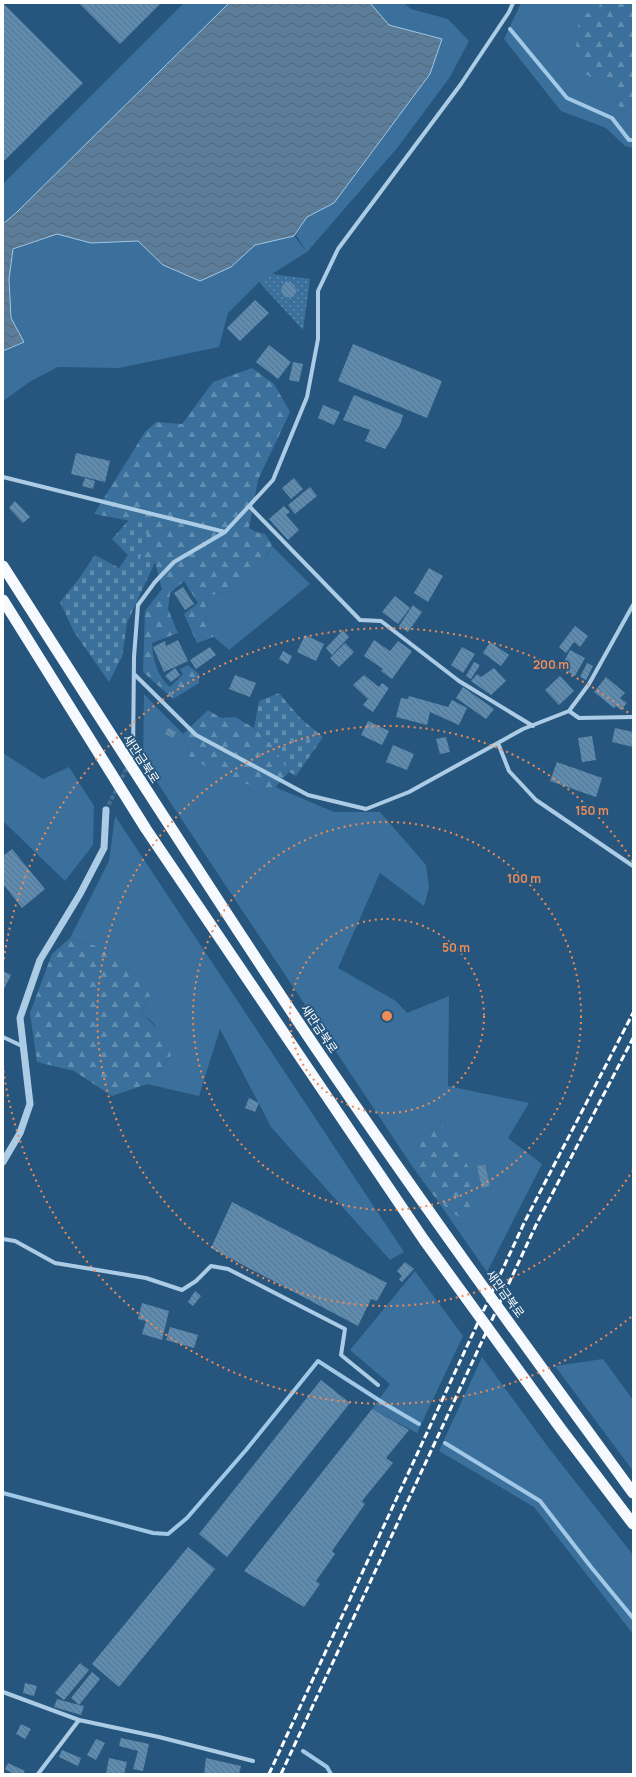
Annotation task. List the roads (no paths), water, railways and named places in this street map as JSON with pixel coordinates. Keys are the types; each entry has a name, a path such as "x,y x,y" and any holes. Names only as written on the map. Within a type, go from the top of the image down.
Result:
{"highway":[{"name":"새만금북로","path":"3,566 162,815 254,955 440,1226 633,1493"},
{"path":"3,600 146,829 424,1240 561,1429 633,1524"}],"street":[{"path":"133,756 134,674 138,605 154,582 174,562 225,532 273,480 308,397 318,339 318,291 338,249 461,84 513,3"},
{"path":"3,477 225,532"},
{"path":"249,506 360,620 381,621 459,681 533,726"},
{"path":"134,674 196,735 308,795 366,809 408,792 498,743 569,711 589,684 633,605"},
{"path":"569,711 579,718 633,718"},
{"path":"498,743 509,771 536,800 633,866"},
{"path":"3,1162 20,1133 30,1104 29,1084 22,1046 20,1018 40,960 80,894 104,848 106,810"},
{"path":"3,1037 22,1046"},
{"path":"3,1239 15,1241 55,1263 146,1278 182,1290 196,1281 211,1266 228,1269 345,1329 341,1355 378,1385"},
{"path":"3,1692 79,1720 167,1739 253,1761"},
{"path":"38,1774 79,1720"}],"water":[{"path":"229,3 370,3 389,25 442,39 430,74 334,203 307,217 294,236 255,245 231,267 200,281 163,265 138,241 91,243 57,234 13,249 9,279 11,318 24,342 3,351 3,224 16,213"}],"waterway":[{"path":"510,29 567,98 612,118 629,140 633,140"},
{"path":"3,1493 153,1533 168,1534 187,1518 246,1450 318,1361 419,1424"},
{"path":"445,1443 540,1501 633,1618"},
{"path":"303,1751 327,1767 331,1774"}],"tunnel":[{"path":"106,810 128,766"}],"railway":[{"path":"269,1774 525,1221 633,1013"},
{"path":"281,1774 536,1225 633,1038"}]}
